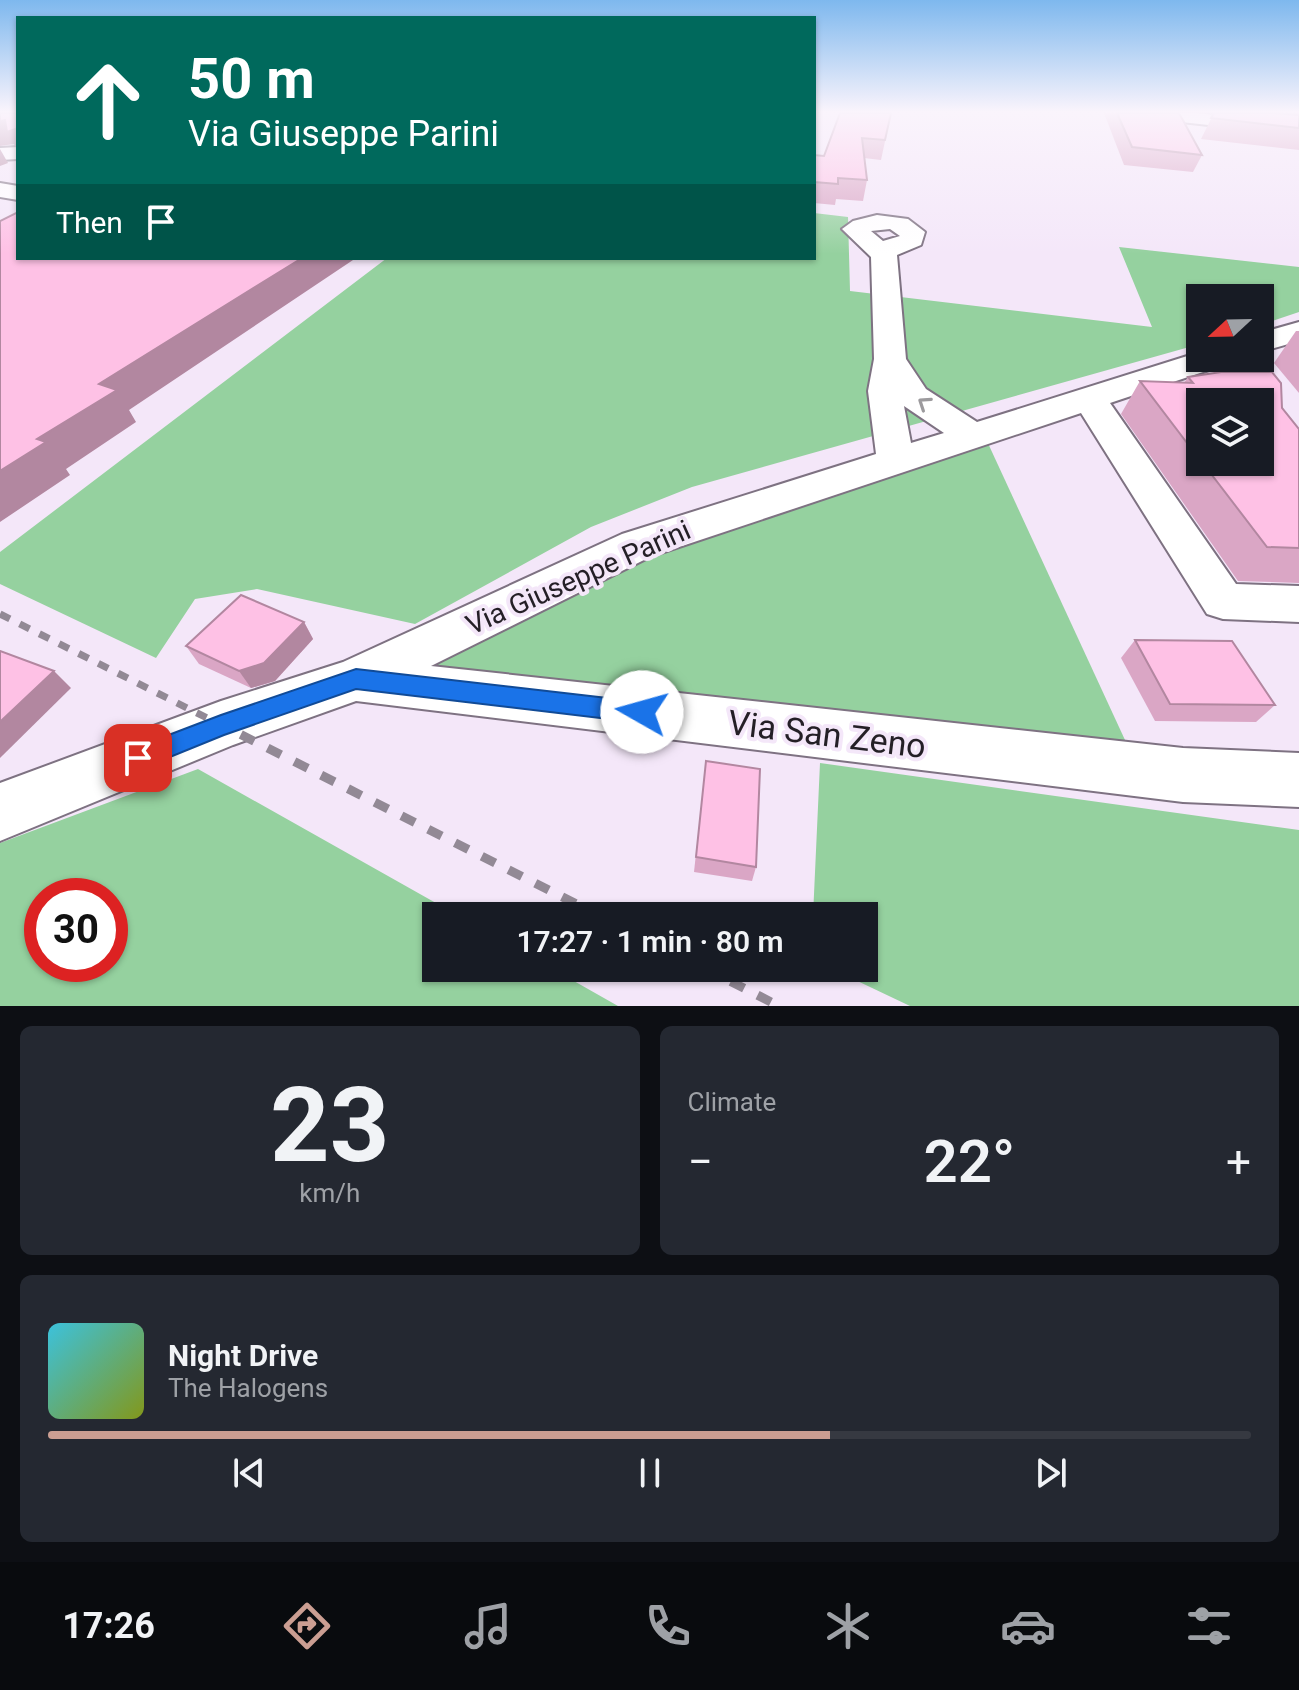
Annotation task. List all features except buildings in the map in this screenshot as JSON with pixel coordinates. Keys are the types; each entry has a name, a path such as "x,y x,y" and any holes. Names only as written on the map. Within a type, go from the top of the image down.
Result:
{"street":[{"path":"884,255 888,375 895,460"},
{"path":"1274,339 1299,331"},
{"path":"888,375 913,396 972,435"},
{"name":"Via Giuseppe Parini","path":"0,812 221,725 356,679 637,545 972,435 1212,375"},
{"path":"1093,404 1223,601 1299,604"},
{"name":"Via San Zeno","path":"356,679 1183,775 1299,780"}],"green space":[{"path":"816,213 848,217 850,291 1152,327 1119,247 1299,267 1299,312 1274,320 1274,284 1186,284 1186,348 692,487 591,527 415,624 257,589 195,599 156,658 0,584 0,552 384,260 816,260"},
{"path":"986,439 1131,753 413,669 649,550"},
{"path":"820,763 1299,830 1299,1006 910,1006 859,982 878,982 878,902 814,902"},
{"path":"198,769 434,902 422,902 422,982 576,982 618,1006 0,1006 0,843"}],"railway":[{"path":"0,614 217,723"},
{"path":"214,721 572,902"},
{"path":"732,982 779,1006"}],"route":[{"path":"138,758 221,725 356,679 642,712"}]}
